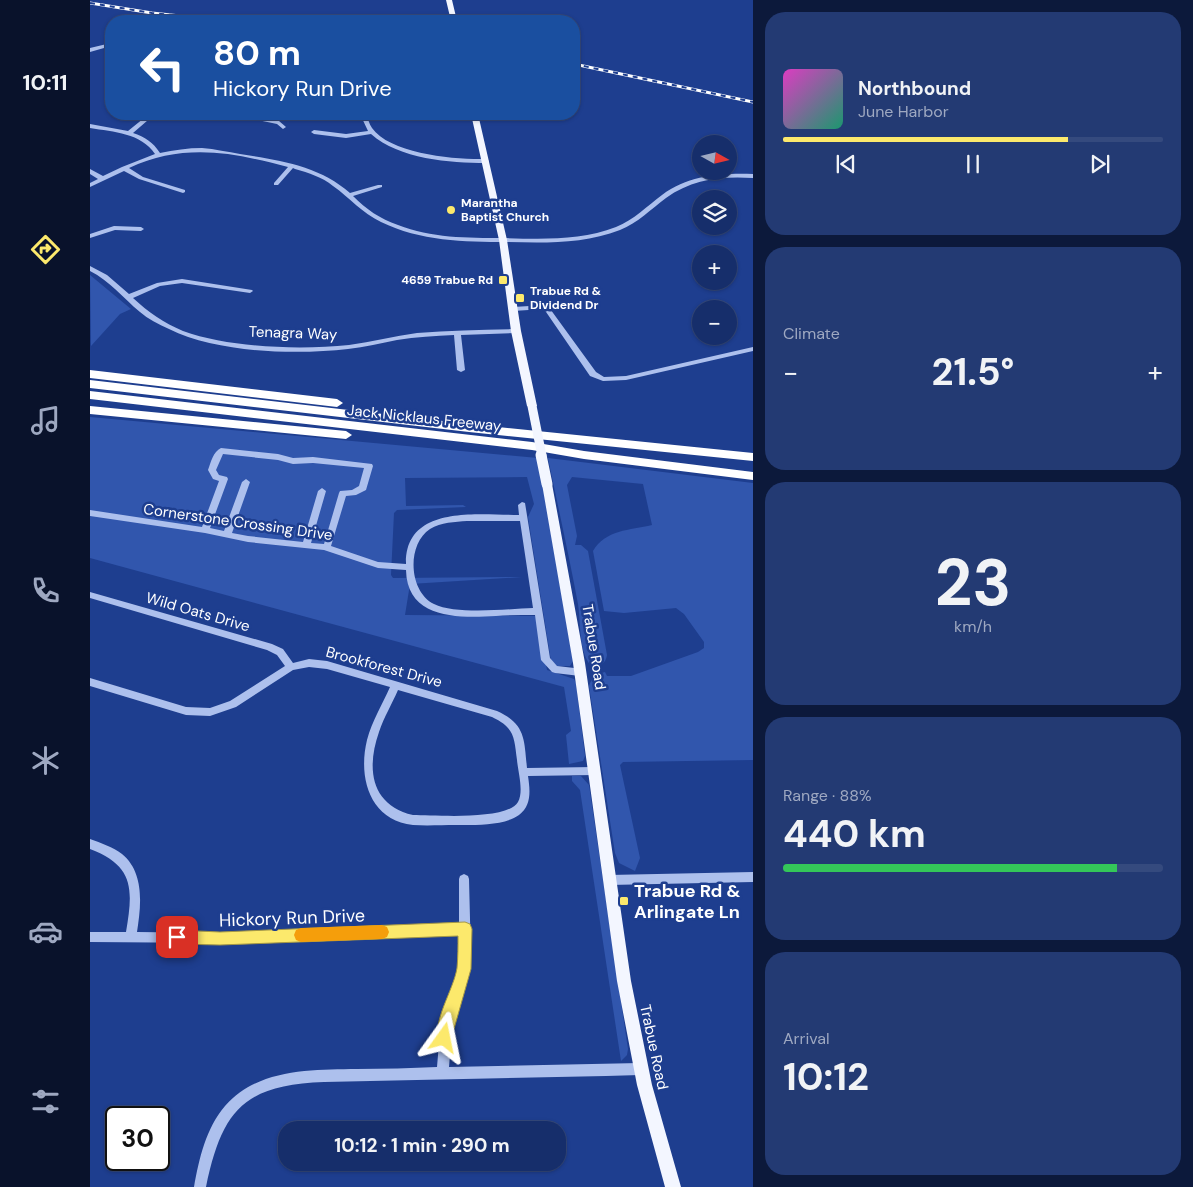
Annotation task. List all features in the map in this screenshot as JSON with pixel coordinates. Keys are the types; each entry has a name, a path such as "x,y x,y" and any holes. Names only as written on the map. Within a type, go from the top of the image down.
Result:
{"highway":[{"path":"90,366 148,380"},
{"path":"90,374 281,395 524,432"},
{"name":"Jack Nicklaus Freeway","path":"90,384 470,428 524,432 753,457"},
{"name":"Jack Nicklaus Freeway","path":"90,395 532,446 584,455 753,476"},
{"path":"90,404 182,415 212,422"},
{"path":"90,410 531,453 584,455"}],"main road":[{"path":"449,0 452,15"},
{"name":"Trabue Road","path":"476,120 503,240 516,331 547,484 580,672 626,1000 640,1069 673,1187"}],"street":[{"path":"90,50 105,47"},
{"path":"128,134 145,120"},
{"path":"260,120 284,127"},
{"path":"366,120 371,132 387,143 430,157 450,161 486,161"},
{"path":"90,126 128,134 148,142 158,154"},
{"path":"314,132 346,136 371,132"},
{"path":"90,185 158,154 188,149 204,150 291,167 325,178 371,214 406,230 444,238 503,240 567,238 604,233 631,222 664,196 683,185 710,178 753,176"},
{"path":"276,184 291,167"},
{"path":"124,168 141,178 183,191"},
{"path":"90,171 103,179"},
{"path":"348,196 380,186"},
{"path":"90,236 114,228 141,229"},
{"name":"Tenagra Way","path":"90,268 129,297 144,312 182,333 231,344 318,349 347,348 404,337 516,331"},
{"path":"129,297 159,284 182,281 250,291"},
{"path":"513,309 546,307 593,374 603,379 626,378 753,349"},
{"path":"457,333 461,370"},
{"path":"205,530 224,479 216,477 212,470 221,451 278,457 293,461 313,460 369,466 363,488 353,493 343,493 327,547"},
{"path":"227,534 246,482"},
{"path":"306,545 322,491"},
{"path":"522,505 545,656 548,664 563,672 580,672"},
{"name":"Cornerstone Crossing Drive","path":"90,513 205,530 248,539 327,547 378,565 410,567"},
{"path":"524,518 435,523 422,531 414,540 410,567 412,588 421,601 440,611 458,614 538,611"},
{"name":"Wild Oats Drive","path":"90,594 270,647 280,652 291,667"},
{"name":"Brookforest Drive","path":"90,682 186,711 210,712 233,704 291,667 309,663 327,665 494,714 507,720 519,736 523,772"},
{"path":"396,685 373,736 369,751 370,776 374,794 379,804 387,812 399,818 413,820 506,816 518,810 525,798 523,772 594,771"},
{"path":"90,844 105,849 120,858 133,878 136,904 131,936"},
{"path":"610,880 753,877"},
{"path":"443,1072 447,1020 464,969 464,879"},
{"name":"Hickory Run Drive","path":"90,937 220,938 465,929"},
{"path":"200,1187 206,1159 216,1128 236,1104 262,1085 292,1079 443,1072 640,1069"}],"shaded area":[{"path":"90,275 131,309 120,314 91,346"},
{"path":"90,417 538,458 573,661 570,666 555,666 551,661 528,517 534,504 527,477 405,478 406,506 463,505 466,507 397,510 394,513 391,575 393,578 522,577 410,584 405,615 536,616 547,670 574,679 576,683 585,756 583,761 569,764 566,735 571,731 564,687 90,558"},
{"path":"548,458 753,483 753,760 623,762 620,765 640,858 635,871 619,863 615,853 589,686 593,678 599,674 605,672 607,676 631,676 698,652 704,648 704,642 684,614 676,608 624,613 604,611 593,551 598,544 611,535 652,525 643,484 572,477 567,485 577,536 575,545 581,545 588,551 607,655 602,664 592,667 584,654 582,645 578,604"},
{"path":"572,776 581,776 589,785 628,1049 627,1055 621,1061 580,790 572,781"}],"railway":[{"path":"90,3 171,15"},
{"path":"580,65 753,102"}],"slow traffic":[{"path":"301,935 382,932"}],"place":[{"name":"Marantha Baptist Church","path":"451,210"},
{"name":"4659 Trabue Rd","path":"503,280"},
{"name":"Trabue Rd & Dividend Dr","path":"520,298"},
{"name":"Trabue Rd & Arlingate Ln","path":"624,901"}],"route":[{"path":"177,937 220,938 465,929 464,969 447,1020 444,1038"}]}
